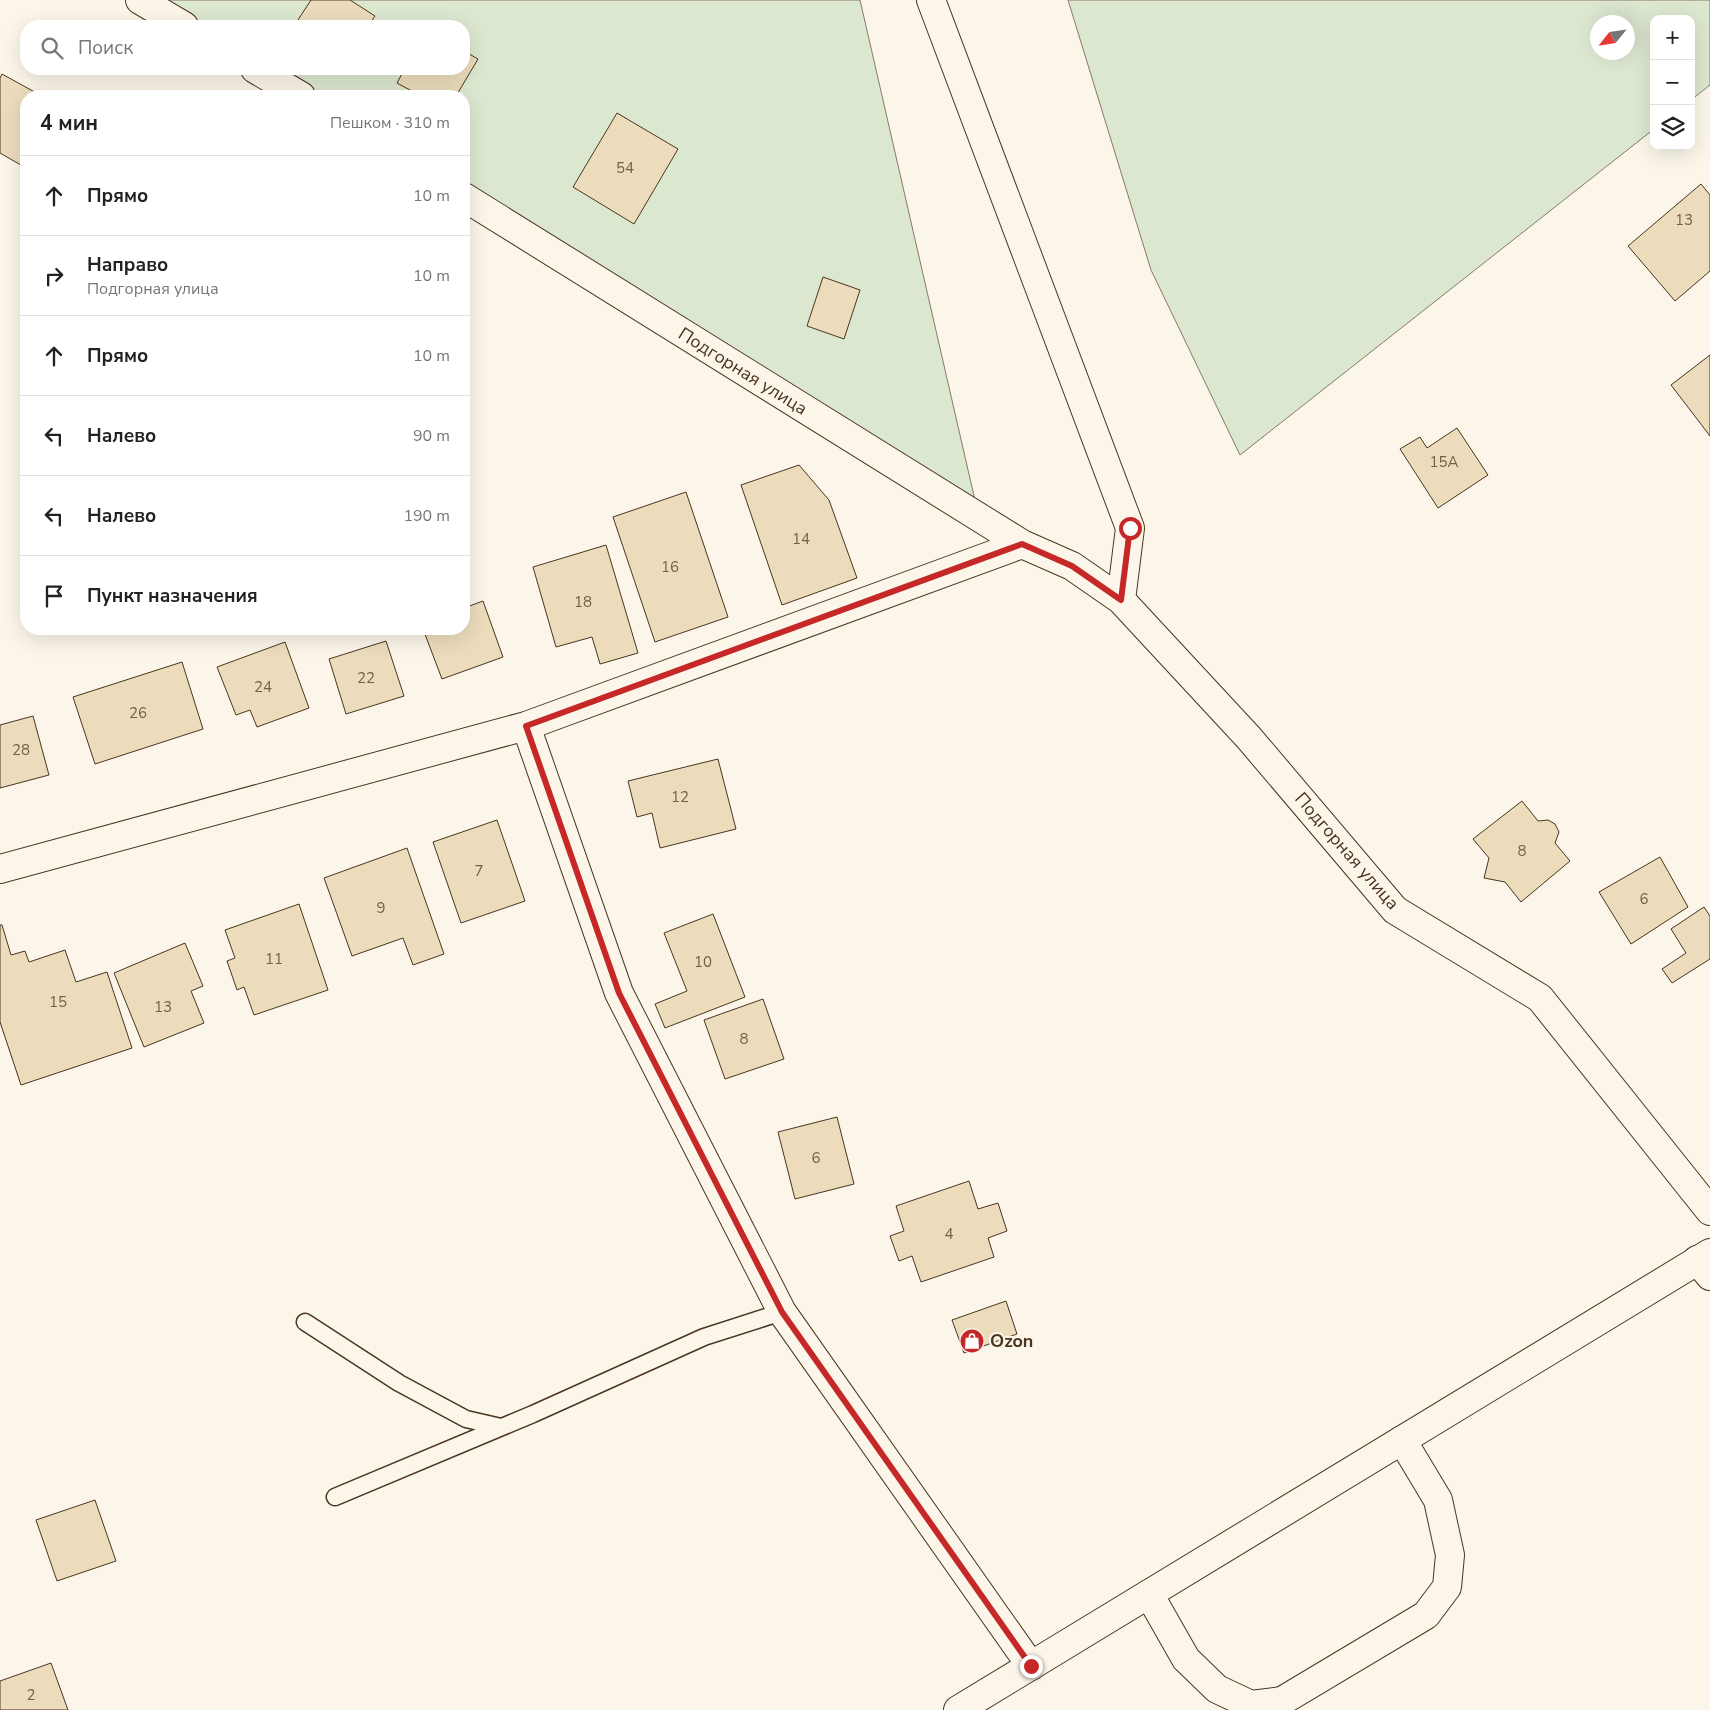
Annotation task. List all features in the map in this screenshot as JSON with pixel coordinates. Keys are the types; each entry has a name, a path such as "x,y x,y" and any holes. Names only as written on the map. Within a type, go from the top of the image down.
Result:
{"street":[{"path":"140,0 174,20"},
{"path":"931,0 1130,528 1121,600"},
{"path":"265,75 291,90"},
{"name":"Подгорная улица","path":"470,201 1022,544 1072,566 1121,600 1249,738 1395,910 1540,998 1710,1211"},
{"path":"0,869 526,726 1022,544"},
{"path":"526,726 619,993 782,1312 1031,1666"},
{"path":"958,1710 1402,1440 1706,1263"},
{"path":"1149,1594 1186,1659 1216,1689 1251,1705 1282,1701 1418,1620 1426,1615 1447,1587 1450,1555 1438,1500 1402,1440"}],"lane":[{"path":"334,1497 501,1427 704,1336 782,1312"},
{"path":"305,1322 399,1383 466,1419 501,1427"}],"green space":[{"path":"143,0 860,0 977,509 470,200 470,90 291,90 266,75 470,75 470,20 176,20"},
{"path":"1068,0 1710,0 1710,85 1695,97 1695,15 1650,15 1650,132 1240,455 1151,270"}],"building":[{"path":"311,0 350,0 375,16 372,20 298,20"},
{"path":"470,54 478,59 470,72"},
{"path":"2,74 31,90 20,90 20,165 0,153 0,78"},
{"path":"401,75 468,75 460,90 410,90 397,83"},
{"path":"617,113 678,149 634,224 573,187"},
{"path":"1701,184 1710,195 1710,271 1675,301 1628,246"},
{"path":"823,277 860,290 844,339 807,326"},
{"path":"1710,355 1710,436 1671,385"},
{"path":"1457,428 1488,475 1438,508 1400,449 1420,437 1427,448"},
{"path":"799,465 829,500 857,578 782,605 741,485"},
{"path":"686,492 728,617 655,642 613,517"},
{"path":"606,545 638,653 600,664 592,637 556,647 533,567"},
{"path":"483,601 503,657 442,679 425,635 470,635 470,606"},
{"path":"386,641 404,696 346,714 329,659"},
{"path":"285,642 309,708 257,727 250,710 236,715 217,667"},
{"path":"182,662 203,729 95,764 73,697"},
{"path":"33,716 49,775 0,788 0,725"},
{"path":"718,759 736,829 660,848 652,813 637,817 628,781"},
{"path":"1522,801 1538,821 1548,820 1555,824 1559,832 1555,843 1570,861 1521,902 1505,882 1484,878 1489,858 1473,839"},
{"path":"497,820 525,901 461,923 433,842"},
{"path":"407,848 444,954 413,965 403,938 352,956 324,878"},
{"path":"1660,857 1688,907 1631,944 1599,892"},
{"path":"299,904 328,990 254,1015 244,987 237,990 227,961 235,958 225,930"},
{"path":"1704,907 1710,916 1710,959 1672,983 1662,969 1686,953 1671,929"},
{"path":"713,914 745,997 665,1028 655,1004 687,991 664,933"},
{"path":"0,925 2,925 11,955 25,951 29,962 65,950 76,982 107,972 132,1048 21,1085 0,1022"},
{"path":"185,943 203,986 191,991 204,1023 144,1047 114,973"},
{"path":"763,999 784,1059 725,1079 704,1020"},
{"path":"837,1117 854,1184 795,1199 778,1132"},
{"path":"969,1181 978,1209 998,1203 1007,1231 988,1238 994,1257 921,1282 912,1256 899,1261 890,1236 904,1231 896,1206"},
{"path":"1006,1301 1017,1334 964,1353 952,1320"},
{"path":"95,1500 116,1561 57,1581 36,1520"},
{"path":"51,1663 68,1710 0,1710 0,1681"}],"place":[{"name":"Ozon","path":"972,1341"}],"route":[{"path":"1031,1666 782,1312 619,993 526,726 1022,544 1072,566 1121,600 1130,528"}]}
